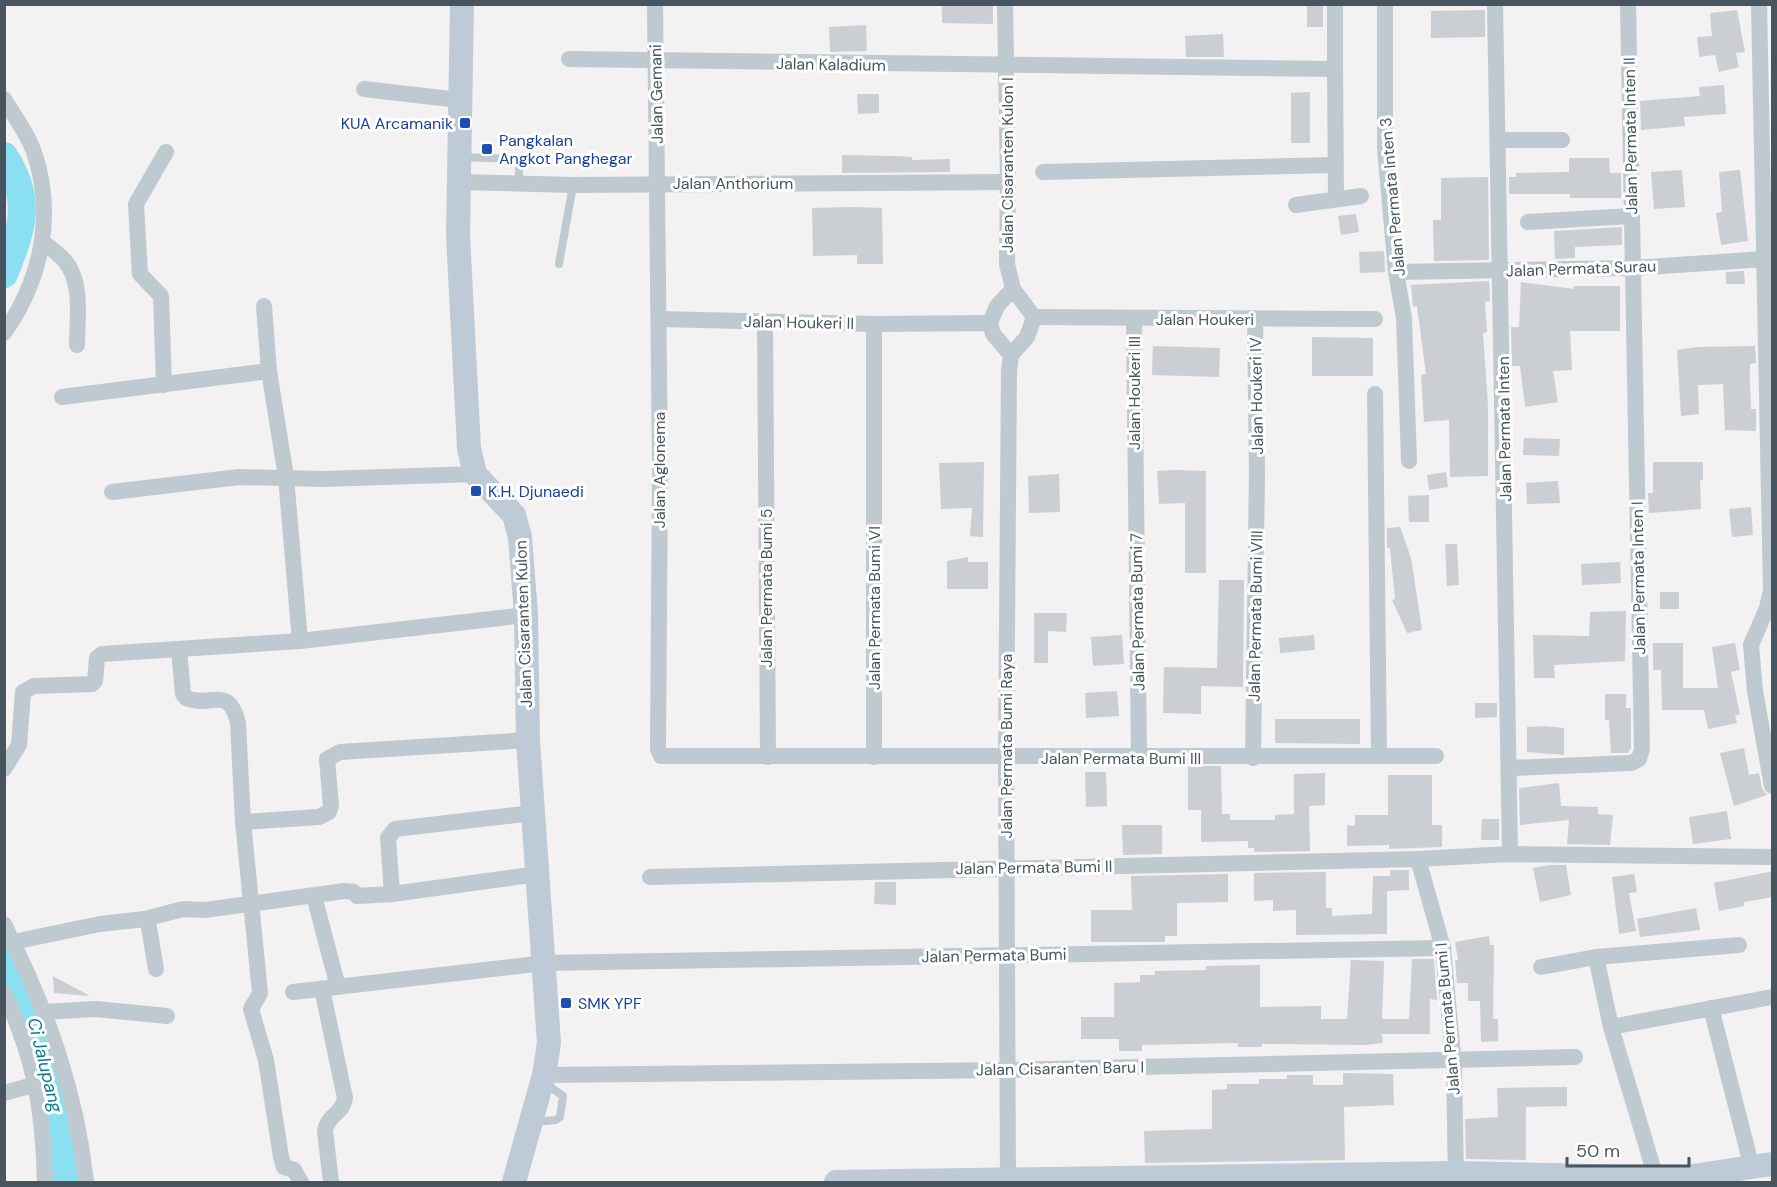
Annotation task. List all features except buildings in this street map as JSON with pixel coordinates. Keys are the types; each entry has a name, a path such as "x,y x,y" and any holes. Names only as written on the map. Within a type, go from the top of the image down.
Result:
{"main road":[{"path":"462,4 457,182 460,292 469,437 476,474"},
{"name":"Jalan Cisaranten Kulon","path":"476,474 514,515 519,527 526,615 528,740 545,963 549,1043 543,1078 514,1182"},
{"path":"836,1182 1679,1178 1762,1166"}],"street":[{"name":"Jalan Gemani","path":"654,4 658,184"},
{"name":"Jalan Cisaranten Kulon I","path":"1005,4 1007,264 1013,289 1034,317"},
{"path":"1335,4 1336,199"},
{"name":"Jalan Permata Inten 3","path":"1385,4 1385,148 1396,272 1404,318 1409,461"},
{"name":"Jalan Permata Inten","path":"1495,4 1511,768 1510,854"},
{"name":"Jalan Permata Inten II","path":"1628,4 1633,268"},
{"path":"1759,4 1760,130 1769,241 1765,259 1772,501 1772,590 1751,645 1755,691 1773,786"},
{"name":"Jalan Kaladium","path":"569,60 1335,69"},
{"path":"364,89 459,100"},
{"path":"4,99 33,150 45,196 43,242 34,277 4,333"},
{"path":"1498,140 1562,140"},
{"path":"165,385 161,296 140,274 135,226 136,204 166,152"},
{"path":"1043,172 1335,165"},
{"name":"Jalan Anthorium","path":"457,182 573,185 1008,182"},
{"name":"Jalan Aglonema","path":"658,184 658,749 661,756"},
{"path":"1296,205 1361,196"},
{"path":"1528,222 1631,216"},
{"path":"43,242 66,262 74,283 77,296 77,345"},
{"name":"Jalan Permata Surau","path":"1396,272 1633,268 1765,259"},
{"name":"Jalan Permata Inten I","path":"1511,768 1631,763 1639,759 1642,749 1633,268"},
{"path":"1013,289 997,306 990,322 993,334 1011,355 1028,337 1034,317"},
{"path":"264,306 269,371 285,477 300,640"},
{"name":"Jalan Houkeri","path":"1034,317 1375,319"},
{"name":"Jalan Houkeri IV","path":"1256,318 1257,473"},
{"name":"Jalan Houkeri II","path":"659,319 874,324 875,460"},
{"name":"Jalan Houkeri III","path":"1134,319 1135,466"},
{"name":"Jalan Permata Bumi 5","path":"765,322 768,757"},
{"path":"874,324 990,322"},
{"name":"Jalan Permata Bumi Raya","path":"1008,1182 1007,458 1011,355"},
{"path":"62,397 269,371"},
{"path":"1375,394 1379,755"},
{"name":"Jalan Permata Bumi VI","path":"874,757 875,460"},
{"name":"Jalan Permata Bumi 7","path":"1135,466 1139,758"},
{"name":"Jalan Permata Bumi VIII","path":"1253,758 1257,473"},
{"path":"112,492 178,486 207,479 285,477 322,479 476,474"},
{"path":"4,769 19,745 23,692 28,688 92,684 95,681 97,658 102,654 300,640 526,615"},
{"path":"179,649 183,694 186,698 222,699 231,703 238,723 243,822 260,993 251,1009 266,1060 281,1157 284,1167 294,1170 301,1182"},
{"path":"1755,691 1773,690"},
{"path":"243,822 319,817 329,812 331,807 327,759 340,752 528,740"},
{"name":"Jalan Permata Bumi III","path":"661,756 1139,758 1436,756"},
{"path":"392,894 387,838 395,829 533,813"},
{"name":"Jalan Permata Bumi II","path":"650,877 1418,859 1510,854 1773,857"},
{"name":"Jalan Permata Bumi I","path":"1418,859 1443,948 1453,1059 1456,1178"},
{"path":"13,942 100,924 145,919 183,909 205,910 344,891 354,892 357,896 392,894 538,874"},
{"path":"314,896 330,988 345,1098 343,1108 327,1122 325,1131 331,1182"},
{"path":"145,919 148,922 156,969"},
{"path":"4,924 34,982 44,1011 81,1131 87,1182"},
{"path":"1541,967 1596,957 1739,945"},
{"name":"Jalan Permata Bumi","path":"293,992 545,963 1443,948"},
{"path":"1596,957 1611,1027 1656,1178"},
{"path":"4,993 11,1021 37,1084 45,1182"},
{"path":"1611,1027 1773,997"},
{"path":"1711,1008 1762,1166"},
{"path":"44,1011 96,1009 167,1016"},
{"name":"Jalan Cisaranten Baru I","path":"543,1078 1575,1057"},
{"path":"4,1093 37,1084"}],"lane":[{"path":"458,157 516,159 519,162 519,184"},
{"path":"559,264 573,185"}],"waterway":[{"name":"Ci Jalupang","path":"4,156 19,187 22,215 16,243 4,274"},
{"name":"Ci Jalupang","path":"4,952 21,984 38,1034 61,1134 66,1182"}],"place":[{"name":"KUA Arcamanik","path":"465,123"},
{"name":"Pangkalan Angkot Panghegar","path":"487,149"},
{"name":"K.H. Djunaedi","path":"476,491"},
{"name":"SMK YPF","path":"566,1003"}]}
